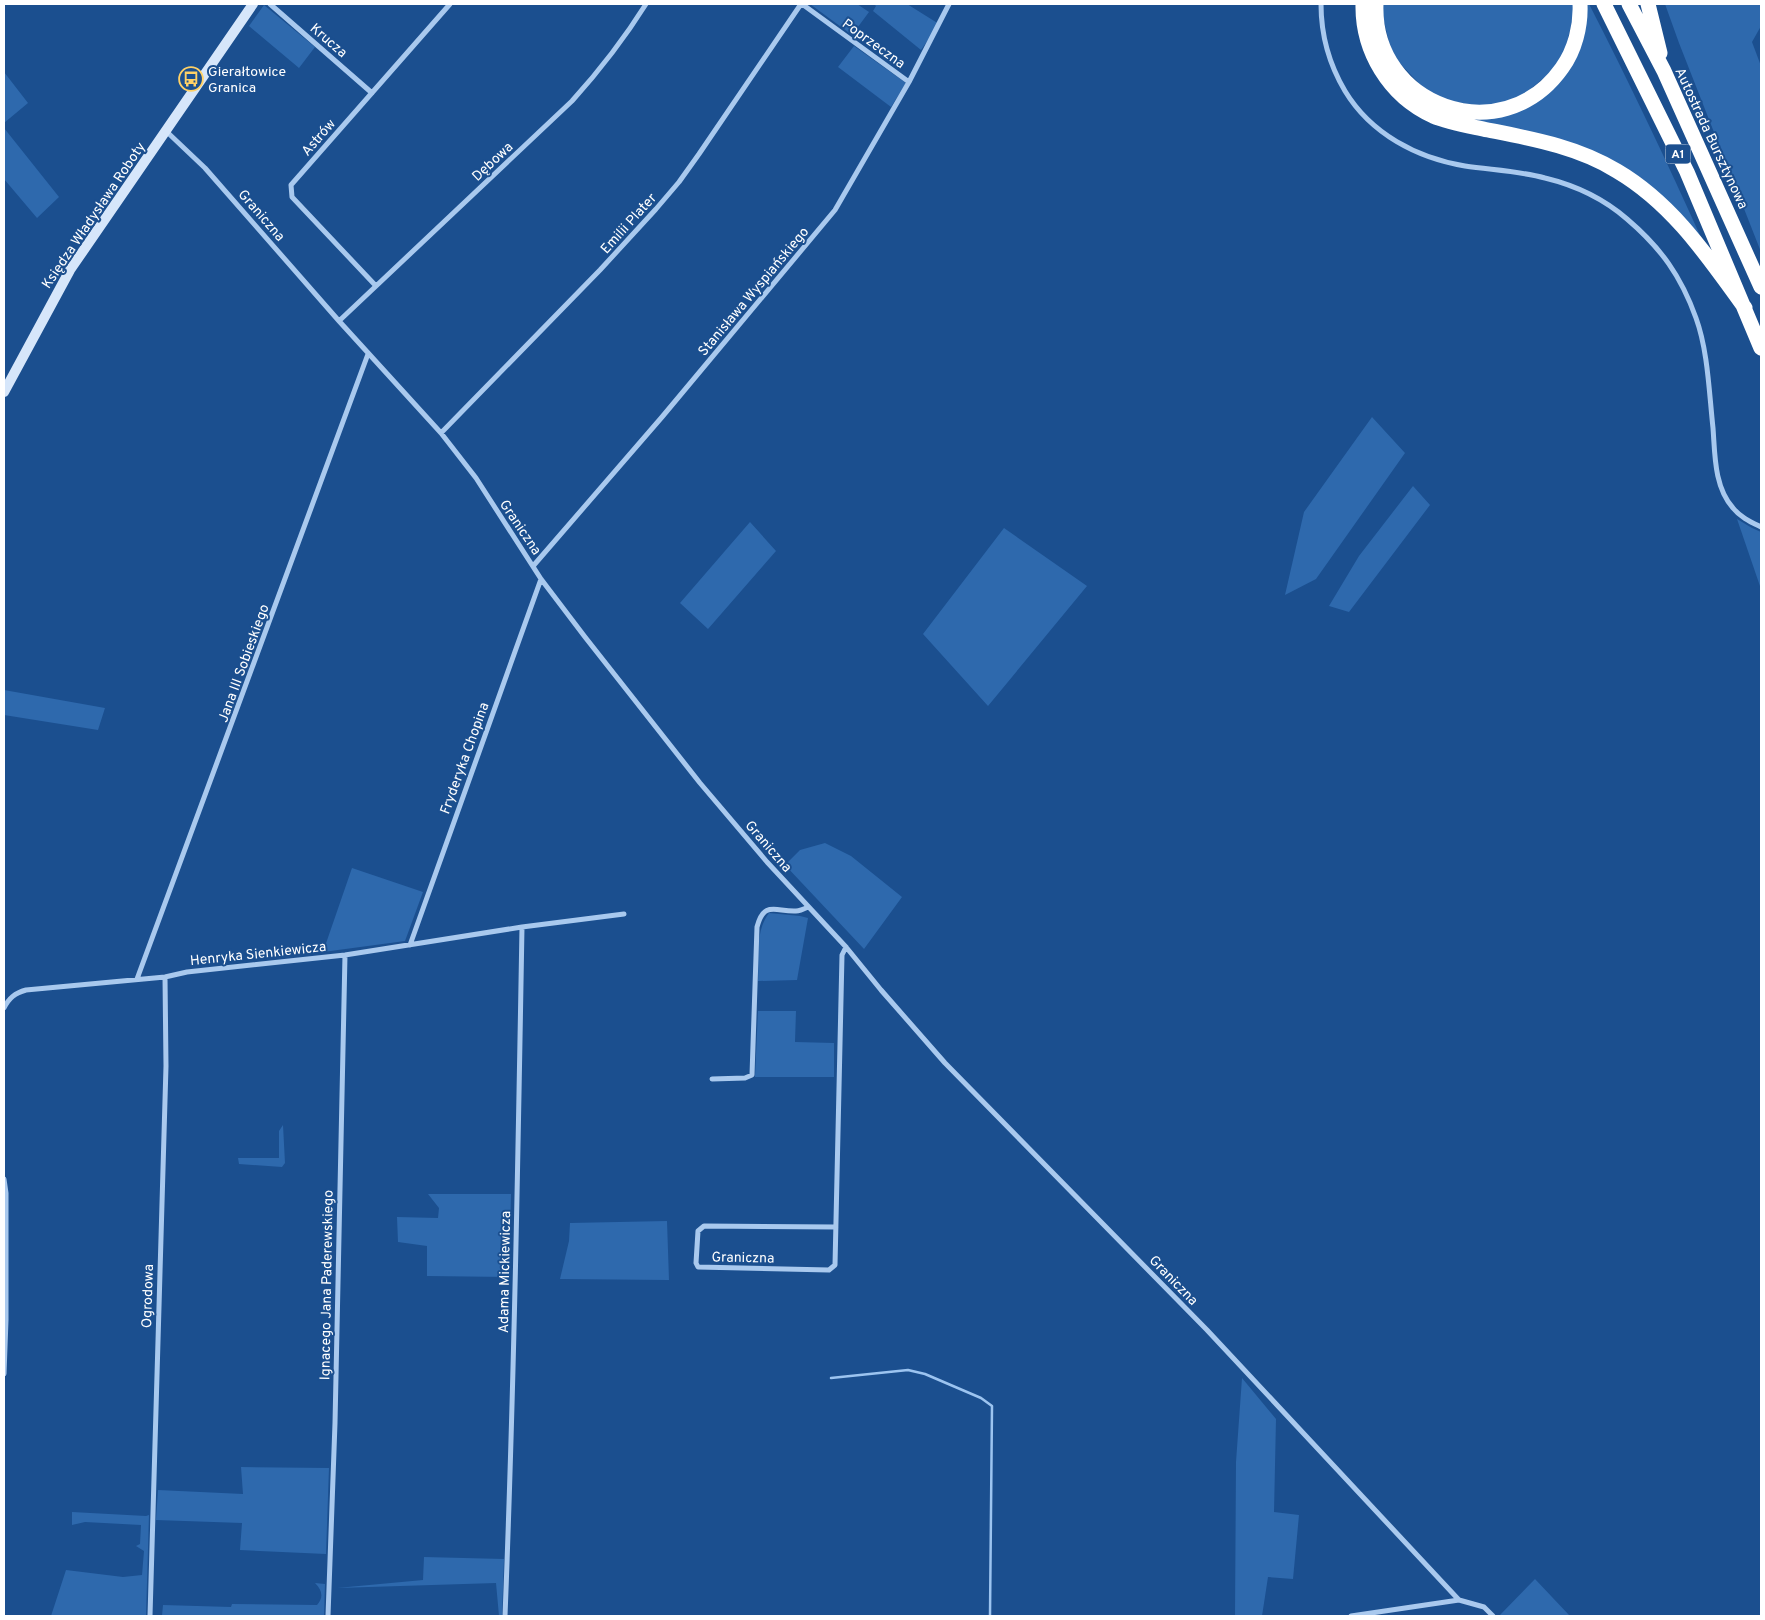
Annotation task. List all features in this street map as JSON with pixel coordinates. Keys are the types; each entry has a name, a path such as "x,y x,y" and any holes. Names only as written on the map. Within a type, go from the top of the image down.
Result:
{"highway":[{"path":"1363,4 1366,33 1375,61 1390,84 1408,101 1441,119 1568,148 1617,170 1659,201 1678,220 1745,308"},
{"path":"1376,4 1381,42 1393,67 1406,82 1425,98 1437,104 1453,110 1482,113 1505,109 1521,102 1542,90 1557,75 1569,56 1575,40 1579,23 1580,4"},
{"name":"A1","path":"1604,4 1687,172 1761,348"},
{"name":"Autostrada Bursztynowa","path":"1629,4 1664,71 1761,288"},
{"path":"1648,4 1664,71"}],"main road":[{"name":"Księdza Władysława Roboty","path":"4,392 70,270 253,4"}],"street":[{"name":"Krucza","path":"270,4 372,93"},
{"name":"Astrów","path":"376,286 292,197 291,185 450,4"},
{"name":"Dębowa","path":"339,321 572,101 599,71 629,31 646,4"},
{"name":"Poprzeczna","path":"801,4 909,82"},
{"name":"Emilii Plater","path":"442,433 600,270 662,202 694,161 801,4"},
{"name":"Stanisława Wyspiańskiego","path":"534,565 662,417 835,210 909,82 949,4"},
{"path":"1321,4 1321,21 1327,51 1339,81 1352,103 1387,136 1410,149 1436,159 1464,166 1519,172 1546,178 1592,196 1626,218 1664,256 1679,278 1697,319 1707,366 1717,472 1722,490 1732,508 1745,519 1761,527"},
{"name":"Graniczna","path":"165,132 205,168 368,354 442,433 476,478 541,578 585,638 700,783 808,907 846,947 881,990 945,1062 1207,1330 1459,1600"},
{"name":"Jana III Sobieskiego","path":"137,979 368,354"},
{"name":"Fryderyka Chopina","path":"410,944 541,578"},
{"path":"712,1079 745,1078 752,1075 757,927 759,918 769,909 775,908 798,912 808,907"},
{"name":"Henryka Sienkiewicza","path":"4,1008 7,1001 13,995 26,990 166,977 186,972 345,955 624,914"},
{"name":"Adama Mickiewicza","path":"505,1616 516,1270 522,928"},
{"name":"Graniczna","path":"836,1227 704,1226 698,1231 696,1263 698,1267 829,1270 835,1265 836,1227 842,955 846,947"},
{"name":"Ignacego Jana Paderewskiego","path":"328,1616 335,1423 345,955"},
{"name":"Ogrodowa","path":"150,1616 166,1066 166,977"},
{"path":"4,1179 6,1193 4,1374"},
{"path":"1351,1616 1459,1600 1484,1607 1493,1616"},
{"path":"1395,1610 1397,1616"}],"shaded area":[{"path":"810,4 857,4 869,12 852,35"},
{"path":"874,4 907,4 939,24 921,50 873,11 876,6"},
{"path":"1380,4 1573,4 1573,17 1566,48 1552,71 1521,97 1483,108 1431,96 1392,55"},
{"path":"1584,4 1589,4 1604,33 1648,122 1703,242 1639,179 1461,120 1418,103 1387,68 1476,118 1501,116 1551,89"},
{"path":"1665,4 1761,4 1761,26 1752,42 1761,66 1761,252 1679,43"},
{"path":"264,5 315,47 299,68 249,26"},
{"path":"854,46 906,83 891,107 838,67"},
{"path":"4,72 28,103 4,123"},
{"path":"4,128 59,197 37,218 4,179"},
{"path":"1372,417 1405,453 1316,579 1285,595 1304,512"},
{"path":"1413,486 1430,505 1349,612 1329,606 1359,556"},
{"path":"1737,519 1761,532 1761,589"},
{"path":"750,522 776,551 708,629 680,603"},
{"path":"1004,528 1087,586 988,706 923,634"},
{"path":"4,690 105,708 98,730 4,715"},
{"path":"825,843 851,856 902,897 864,949 785,865 800,850"},
{"path":"352,868 423,892 405,941 323,952"},
{"path":"769,913 808,918 797,980 758,981 760,937"},
{"path":"758,1011 796,1011 795,1042 834,1043 834,1077 755,1077"},
{"path":"283,1125 285,1163 282,1167 239,1164 238,1158 279,1158 279,1131"},
{"path":"428,1194 511,1194 509,1277 427,1276 427,1246 398,1242 397,1217 438,1218 439,1208"},
{"path":"667,1221 669,1280 560,1279 569,1241 570,1223"},
{"path":"1242,1378 1276,1419 1274,1512 1299,1515 1293,1579 1268,1577 1262,1616 1235,1616 1236,1462"},
{"path":"241,1467 329,1468 326,1554 240,1550 242,1523 156,1520 158,1490 243,1494"},
{"path":"72,1512 149,1515 146,1616 51,1616 66,1570 123,1577 142,1575 144,1551 136,1546 140,1544 141,1525 85,1522 72,1525"},
{"path":"424,1557 504,1559 502,1616 499,1616 496,1583 337,1588 423,1580"},
{"path":"1535,1579 1569,1615 1501,1616 1500,1615"},
{"path":"315,1583 325,1584 324,1616 162,1616 163,1605 231,1607 232,1604 317,1605 321,1599 321,1594"}],"waterway":[{"path":"831,1378 908,1370 925,1374 981,1398 992,1406 990,1616"}],"place":[{"name":"Gierałtowice Granica","path":"191,79"}]}
